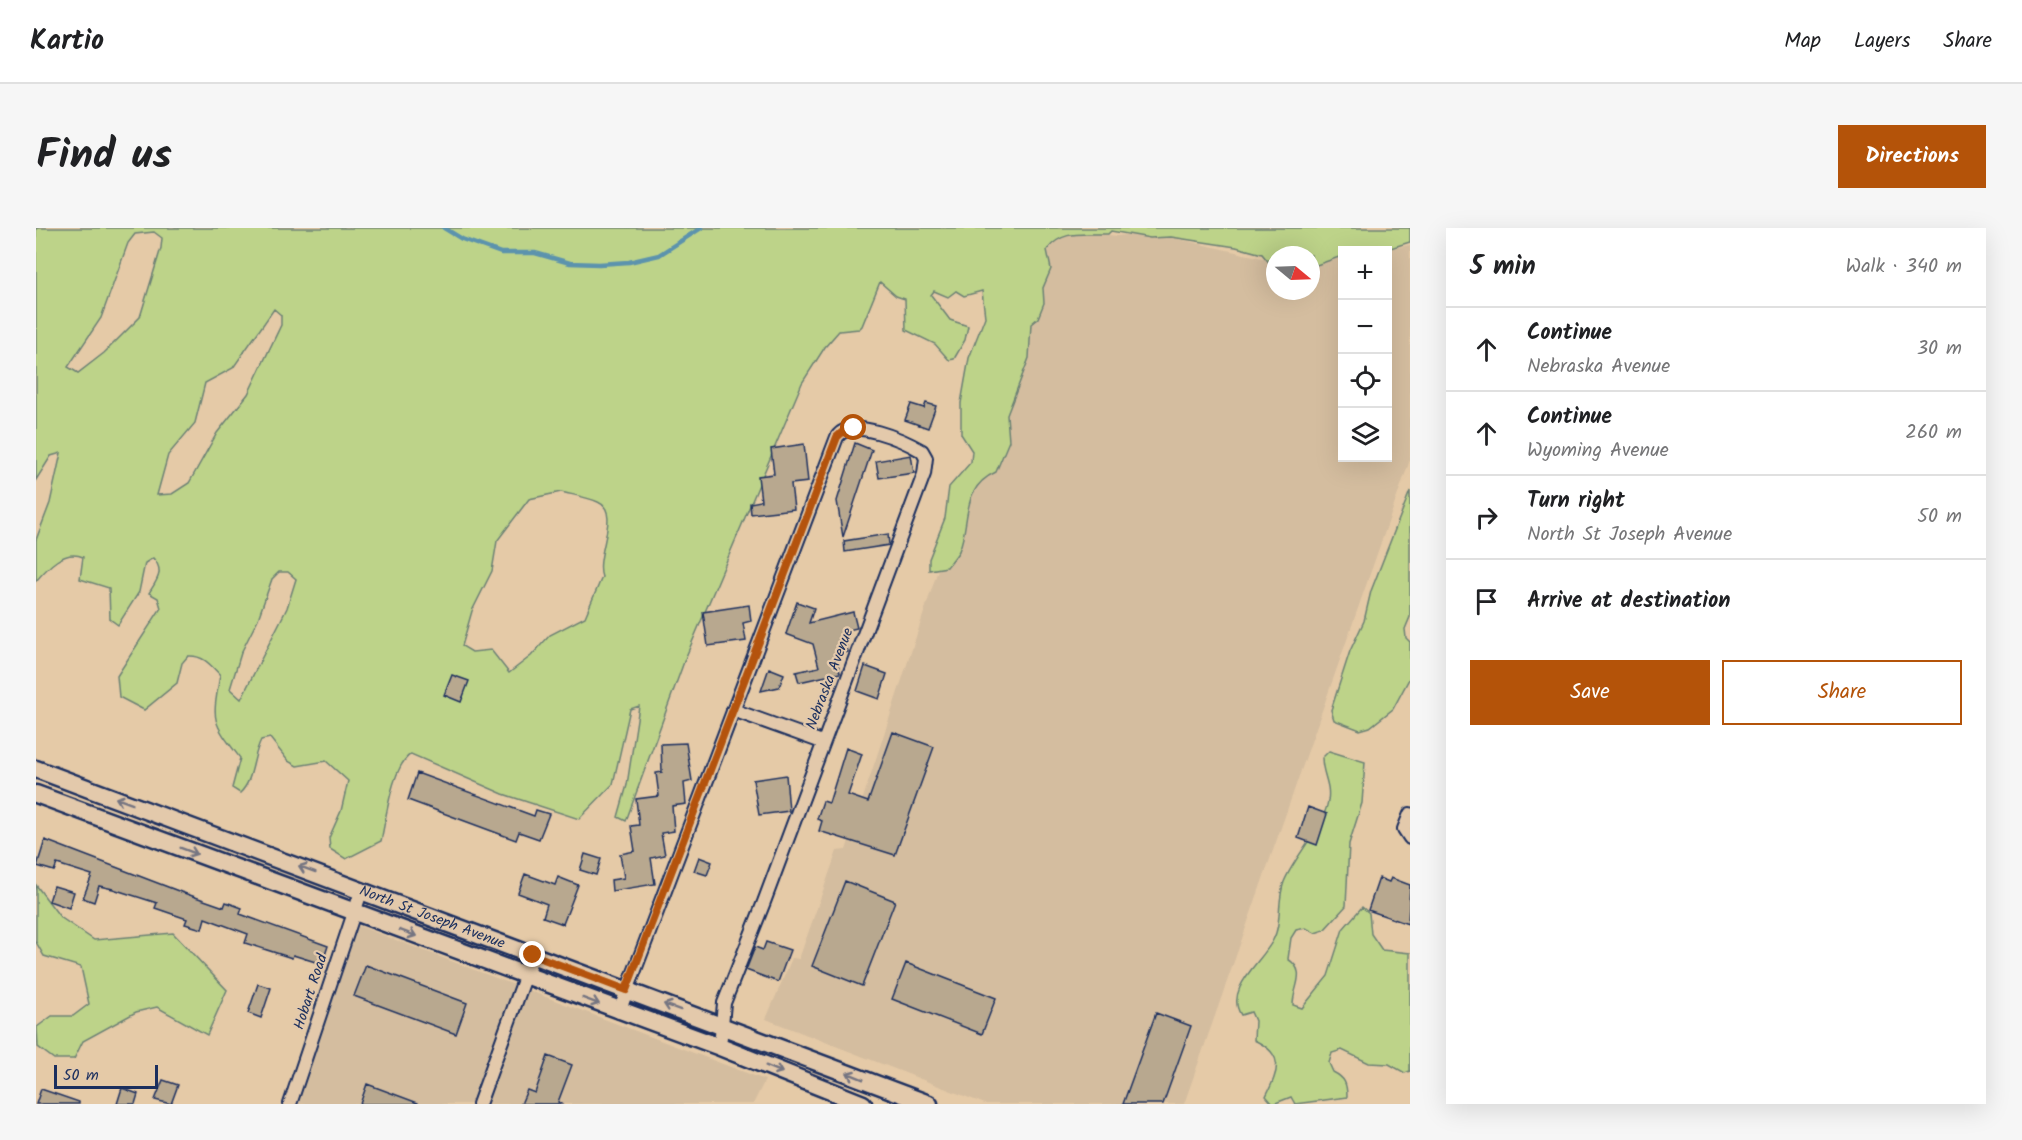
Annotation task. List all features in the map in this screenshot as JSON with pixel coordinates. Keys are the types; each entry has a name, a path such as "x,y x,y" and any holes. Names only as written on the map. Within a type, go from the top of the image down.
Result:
{"main road":[{"name":"North St Joseph Avenue","path":"36,769 362,889 929,1104"},
{"name":"North St Joseph Avenue","path":"36,794 619,1012 720,1047 863,1104"}],"street":[{"name":"Nebraska Avenue","path":"720,1047 724,1003 924,474 926,459 922,451 912,445 854,428 839,433 733,710"},
{"path":"619,1012 733,710 822,742"},
{"path":"1407,834 1410,814"},
{"name":"Hobart Road","path":"290,1104 362,889"},
{"path":"478,1104 533,955"}],"shaded area":[{"path":"1081,232 1117,236 1141,233 1165,236 1266,259 1266,300 1320,300 1320,259 1338,258 1338,462 1392,462 1392,248 1410,245 1410,460 1184,1104 985,1104 766,1019 792,958 799,959 837,851 846,850 1046,241"},
{"path":"343,920 765,1080 753,1104 289,1104"}],"green space":[{"path":"36,228 1410,228 1410,242 1392,248 1338,246 1338,257 1320,264 1320,246 1266,246 1266,259 1262,254 1236,247 1171,237 1150,238 1111,231 1108,234 1074,234 1053,243 1047,250 1051,269 1043,288 1044,303 1038,318 1031,324 1029,358 1007,415 1009,441 996,472 977,487 972,496 959,551 947,567 929,570 929,559 945,518 949,487 971,462 972,451 961,434 961,403 969,358 985,317 982,291 964,296 956,291 948,297 934,291 931,295 950,320 968,326 965,340 954,359 949,360 935,344 906,330 905,299 896,296 880,282 862,326 859,329 839,331 825,347 802,383 685,659 626,821 618,817 627,785 639,706 630,709 613,784 579,819 503,794 411,754 404,760 394,781 381,841 346,859 330,849 329,838 341,811 348,781 326,761 297,766 288,761 270,738 261,740 245,788 240,793 232,788 240,758 216,720 220,675 206,661 188,656 182,663 177,683 144,710 119,697 117,676 161,608 158,598 149,593 159,571 153,558 145,563 139,592 118,625 110,619 109,588 80,579 83,557 69,555 63,557 51,565 36,581 36,540 50,503 61,453 51,456 36,480","holes":["154,232 162,238 161,248 140,317 104,353 78,373 68,367 101,318 128,243 135,234","274,309 281,315 281,325 248,394 217,433 189,483 172,494 157,495 168,455 195,423 205,383 233,368","561,492 594,500 605,507 608,525 601,558 602,577 585,617 550,635 531,656 509,673 491,650 472,652 462,646 472,611 492,571 497,541 529,499","279,572 288,572 296,579 287,608 241,699 230,689 241,653 258,619 272,579"]},
{"path":"1410,491 1410,617 1405,629 1406,638 1410,642 1410,677 1393,709 1370,727 1360,730 1334,720 1331,710 1350,651 1364,621 1371,591"},
{"path":"1329,751 1365,762 1362,803 1349,844 1346,906 1324,930 1315,933 1306,928 1296,930 1291,938 1288,959 1294,964 1298,974 1293,1005 1302,1008 1328,976 1343,929 1362,907 1369,913 1371,934 1382,950 1410,953 1410,1071 1405,1073 1389,1064 1369,1063 1342,1050 1332,1053 1329,1063 1333,1072 1344,1082 1347,1097 1295,1104 1291,1097 1273,1104 1266,1096 1276,1071 1275,1058 1264,1046 1254,1040 1255,1021 1251,1012 1241,1015 1237,1005 1237,995 1247,976 1276,934 1284,882 1325,811 1328,789 1322,758"},
{"path":"36,885 60,917 94,940 173,933 227,990 207,1035 157,1007 136,1012 83,1041 74,1059 54,1059 38,1047 37,1027 52,1016 73,1016 89,1004 81,967 44,956 36,942"}],"building":[{"path":"926,403 936,406 928,428 905,420 911,404 924,408"},
{"path":"855,443 872,450 843,537 837,501"},
{"path":"804,444 808,482 791,484 794,509 751,514 750,503 761,501 758,476 774,474 771,449"},
{"path":"911,455 914,473 879,478 876,461"},
{"path":"888,534 889,545 845,552 844,541"},
{"path":"797,602 814,608 809,623 853,612 857,628 843,631 848,652 836,655 840,673 799,682 796,672 819,667 813,644 786,634"},
{"path":"749,605 751,621 743,623 746,641 708,646 703,612"},
{"path":"865,666 887,674 879,699 857,691"},
{"path":"769,668 784,674 779,687 761,691"},
{"path":"452,675 469,681 461,702 444,695"},
{"path":"893,732 934,747 895,855 819,831 822,821 817,819 823,801 829,803 846,748 862,754 848,795 868,802"},
{"path":"686,743 692,781 684,783 686,804 672,806 674,831 661,833 665,855 651,858 655,884 612,891 611,880 624,878 620,854 635,851 631,826 639,825 636,799 659,796 656,773 662,772 661,744"},
{"path":"417,773 534,816 536,810 549,814 539,839 519,832 516,840 408,800"},
{"path":"786,775 789,811 759,815 753,780"},
{"path":"1308,807 1327,814 1317,845 1298,838"},
{"path":"45,840 224,907 226,902 242,908 240,914 328,946 322,964 293,955 292,958 245,943 248,934 205,918 202,929 185,924 187,919 155,908 157,903 113,889 99,886 94,902 83,898 92,875 57,864 54,871 37,866"},
{"path":"585,854 601,859 596,875 580,870"},
{"path":"699,857 712,862 707,875 694,871"},
{"path":"525,874 555,885 558,877 578,885 563,924 543,917 547,904 518,893"},
{"path":"1379,878 1389,882 1391,878 1410,885 1408,924 1368,910"},
{"path":"845,881 895,901 862,986 812,966"},
{"path":"54,886 74,892 69,908 49,901"},
{"path":"766,942 790,950 778,982 746,970 755,947 763,950"},
{"path":"906,963 996,998 982,1034 892,999"},
{"path":"366,965 467,1003 456,1034 354,996"},
{"path":"258,984 271,988 261,1018 248,1013"},
{"path":"1156,1013 1191,1026 1163,1104 1123,1104"},
{"path":"548,1056 572,1065 558,1102 561,1104 521,1104 527,1090 535,1093"},
{"path":"163,1080 178,1085 171,1104 155,1100"},
{"path":"367,1084 418,1103 418,1104 360,1104"},
{"path":"122,1088 138,1094 135,1104 117,1104"},
{"path":"41,1089 79,1102 79,1104 36,1104"}],"waterway":[{"path":"444,228 462,239 501,253 535,253 570,263 599,264 629,262 659,255 701,228"}],"route":[{"path":"533,955 626,990 837,437 846,429 854,428"}]}
